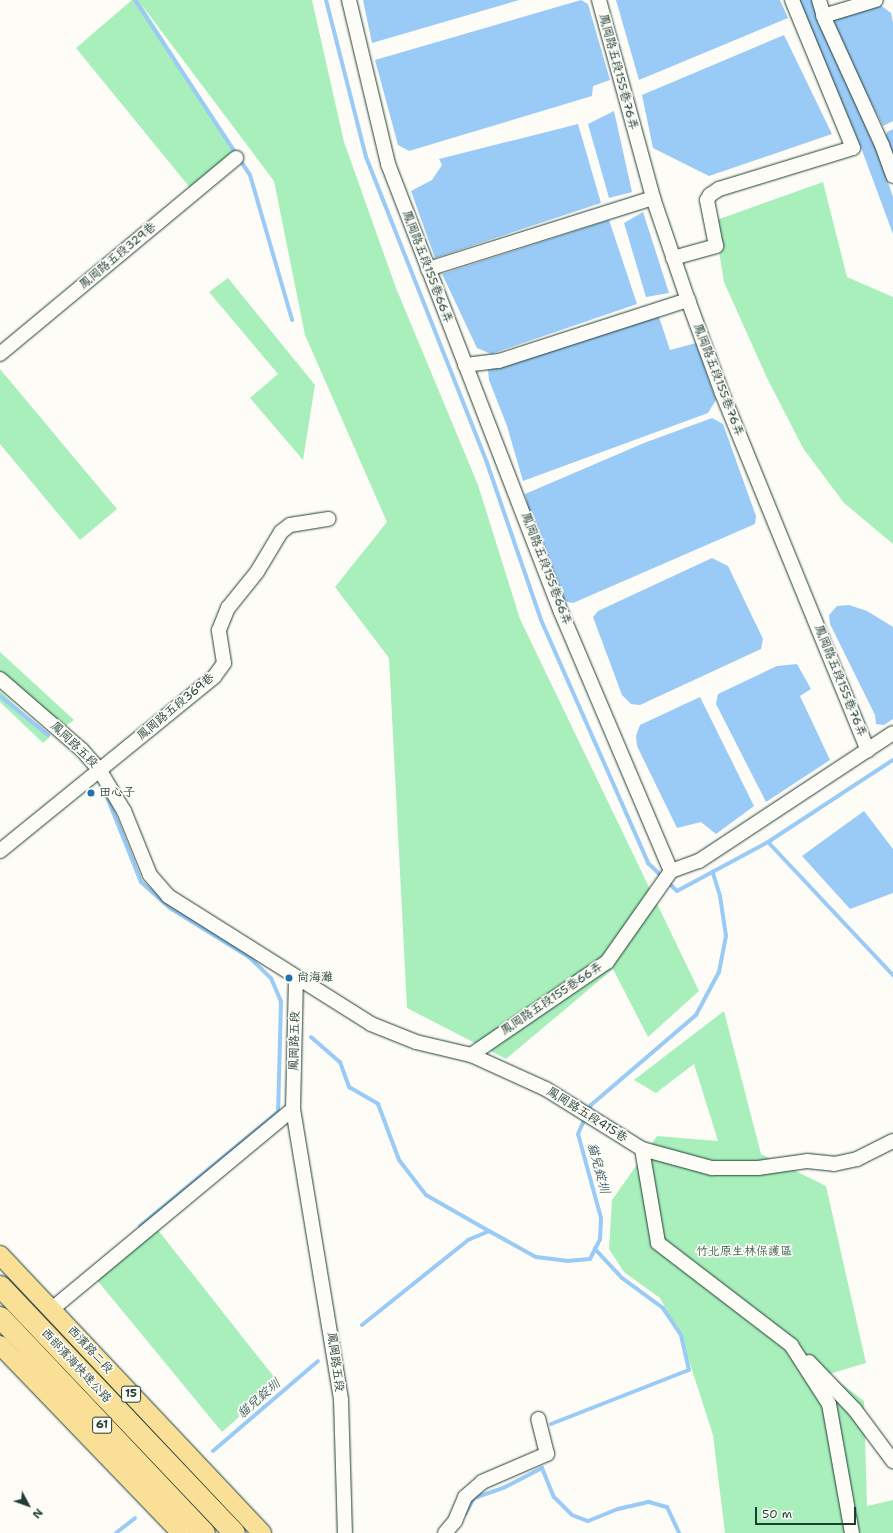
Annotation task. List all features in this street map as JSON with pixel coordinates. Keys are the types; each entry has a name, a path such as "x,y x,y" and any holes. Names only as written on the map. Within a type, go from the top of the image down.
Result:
{"highway":[{"name":"西部濱海快速公路","path":"0,1286 234,1533"},
{"name":"西部濱海快速公路","path":"0,1317 204,1533"}],"main road":[{"name":"西濱路二段","path":"0,1255 262,1533"},
{"path":"1,1348 180,1533"}],"street":[{"name":"鳳岡路五段155巷66弄","path":"349,0 388,164 465,365 508,470 561,612 671,871 607,962 471,1055"},
{"name":"鳳岡路五段155巷76弄","path":"598,0 653,198 688,300 722,392 868,750"},
{"path":"674,258 716,246 707,200 715,192 853,148 792,0"},
{"path":"818,0 823,16 882,145 893,176"},
{"path":"823,16 876,0"},
{"name":"鳳岡路五段329巷","path":"0,354 236,158"},
{"path":"428,269 653,198"},
{"path":"465,365 499,361 688,300"},
{"name":"鳳岡路五段369巷","path":"0,851 214,677 224,663 219,630 228,608 256,572 281,532 290,525 330,519"},
{"name":"鳳岡路五段","path":"0,679 82,750 100,771 124,811 150,875 168,896 296,977 293,1109 341,1400 345,1533"},
{"path":"671,871 699,861 893,733"},
{"name":"鳳岡路五段415巷","path":"296,977 371,1024 416,1042 471,1055 546,1089 642,1149 712,1168 758,1168 807,1161 834,1164 857,1159 893,1140"},
{"path":"52,1309 293,1109"},
{"path":"642,1149 658,1243 791,1345 842,1394 893,1461"},
{"path":"791,1345 829,1404 852,1533"},
{"path":"445,1533 455,1520 466,1497 482,1482 547,1454 538,1419"}],"green space":[{"path":"132,0 312,0 344,142 396,288 478,485 520,619 699,991 648,1037 613,969 506,1059 407,1008 389,658 335,587 387,522 305,335 274,181 141,4 236,152 191,189 76,48"},
{"path":"823,182 847,277 893,297 893,544 844,503 803,448 767,378 724,282 714,221"},
{"path":"228,278 315,385 303,460 250,398 278,374 209,292"},
{"path":"0,369 117,509 80,540 0,444"},
{"path":"0,652 74,720 63,728 0,673"},
{"path":"0,691 50,737 43,743 0,702"},
{"name":"竹北原生林保護區","path":"724,1011 761,1154 826,1186 866,1363 829,1374 864,1401 867,1506 893,1500 893,1533 725,1533 713,1435 682,1339 660,1298 624,1272 609,1249 612,1200 657,1136 718,1141 694,1064 656,1093 634,1080"},
{"path":"158,1230 278,1382 222,1432 97,1280"}],"water":[{"path":"363,0 519,0 372,43"},
{"path":"581,0 588,4 610,80 593,86 592,96 409,151 398,145 375,60"},
{"path":"616,0 780,0 788,18 639,80"},
{"path":"798,0 816,0 875,143 893,197 893,234 860,145"},
{"path":"874,0 891,13 893,23 893,121 883,126 830,22 836,13"},
{"path":"784,35 832,134 709,176 653,148 642,95"},
{"path":"614,111 632,192 609,198 588,124"},
{"path":"578,124 601,203 435,258 411,191 432,180 442,165 439,159"},
{"path":"893,129 893,164 885,138 887,132"},
{"path":"643,212 669,293 646,297 624,223"},
{"path":"609,220 637,304 491,354 477,348 442,274"},
{"path":"658,314 670,350 696,343 716,400 708,413 523,481 507,426 489,380 488,370"},
{"path":"712,418 723,424 756,516 755,524 573,603 563,601 534,530 525,494 644,443"},
{"path":"712,558 728,566 763,639 761,649 640,705 631,704 622,695 593,617 598,611"},
{"path":"849,605 867,611 893,627 893,719 884,725 876,724 875,715 830,624 829,615 837,606"},
{"path":"797,664 811,689 800,696 830,760 766,802 716,704 718,694 777,666"},
{"path":"700,697 754,806 716,834 701,822 677,828 637,746 636,736 640,725"},
{"path":"864,811 893,849 893,893 850,909 802,856"}],"waterway":[{"path":"135,0 250,175 292,320"},
{"path":"326,0 366,157 487,463 541,620 648,863 677,891 768,842 893,760"},
{"path":"0,696 48,735"},
{"path":"105,792 141,882 170,908 249,957 271,978 281,1001 278,1112 140,1226"},
{"path":"768,842 893,975"},
{"name":"貓兒錠圳","path":"362,1325 468,1240 489,1231 536,1257 567,1261 590,1259 600,1239 601,1218 578,1134 591,1105 696,1015 719,972 726,936 720,896 713,873"},
{"path":"311,1037 340,1062 349,1087 378,1104 399,1160 426,1195 489,1231"},
{"path":"551,1424 689,1370 681,1335 663,1308 622,1278 595,1249"},
{"name":"貓兒錠圳","path":"213,1451 318,1361"},
{"path":"465,1514 474,1498 503,1488 542,1468 554,1497 572,1515 588,1521 618,1509 649,1502 667,1507 679,1533"},
{"name":"貓兒錠圳","path":"116,1533 135,1518"}],"place":[{"name":"田心子","path":"91,793"},
{"name":"尚海灘","path":"289,978"}]}
